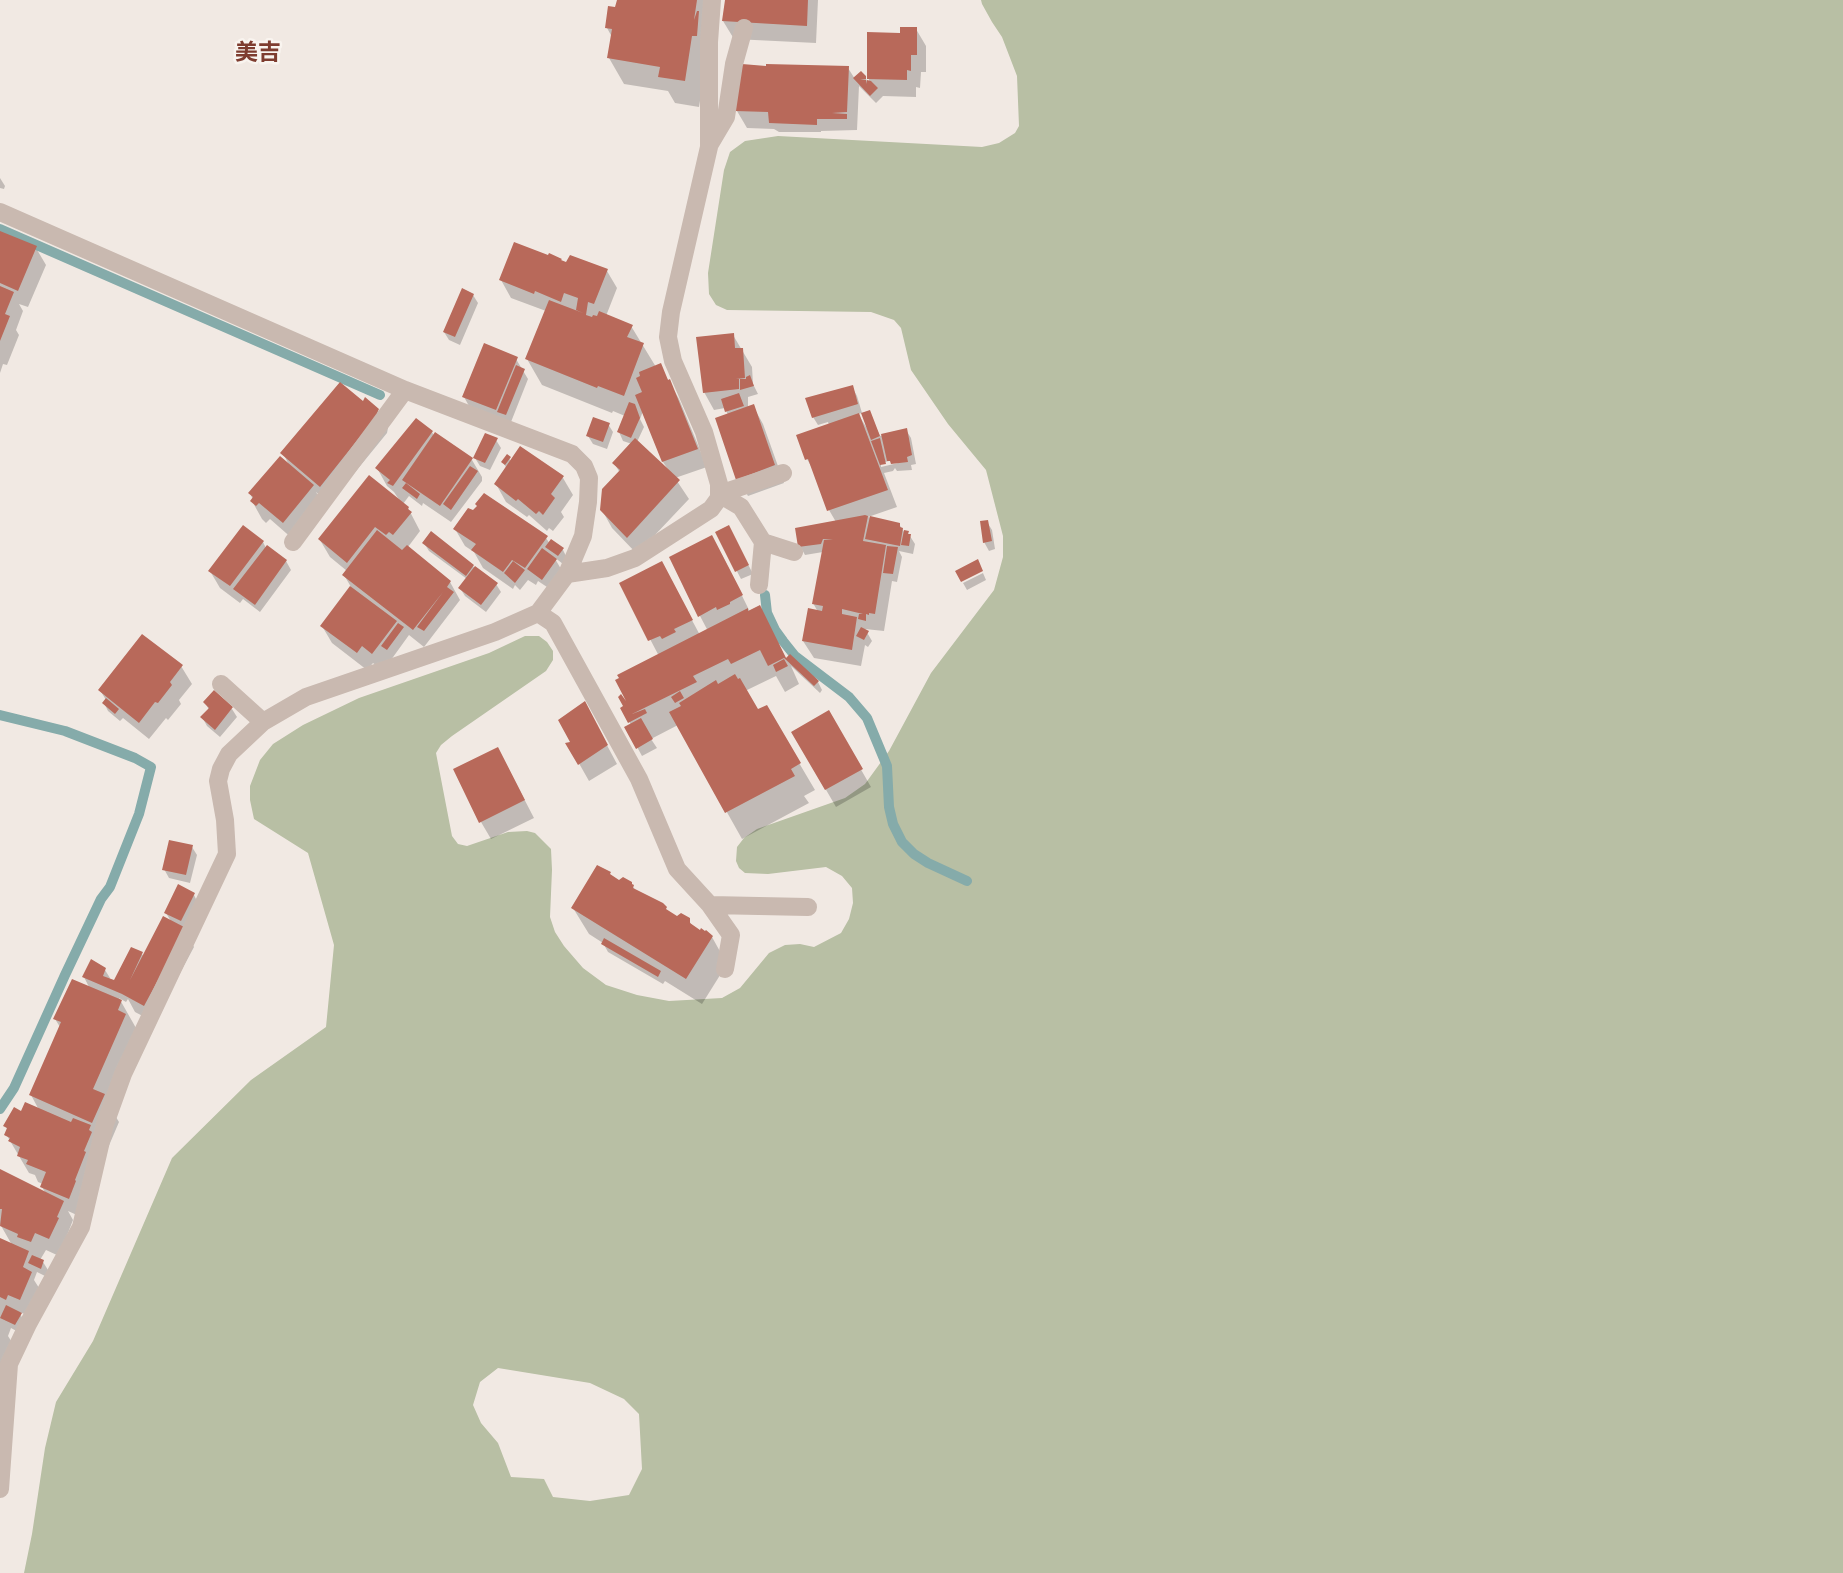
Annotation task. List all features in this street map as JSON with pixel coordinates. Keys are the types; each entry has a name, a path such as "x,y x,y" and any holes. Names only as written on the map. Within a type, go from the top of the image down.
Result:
{"street":[{"path":"567,574 607,568 635,558 712,509 719,498 719,484 704,432 673,361 668,337 671,312 709,147 709,41 712,0"},
{"path":"709,147 726,117 734,64 744,28"},
{"path":"0,212 405,390 572,454 584,466 589,478 583,536 567,574 538,613 495,632 306,697 263,722 229,754 218,781 228,854 122,1074 105,1124 81,1227 9,1364 0,1489"},
{"path":"293,542 405,390"},
{"path":"719,494 783,473"},
{"path":"719,494 741,507 763,542 759,586"},
{"path":"763,542 794,552"},
{"path":"538,613 553,623 639,779 677,869 710,905 731,935 725,969"},
{"path":"221,684 263,722"},
{"path":"710,905 808,907"}],"green space":[{"path":"981,0 1843,0 1843,1573 24,1573 45,1448 56,1402 93,1341 172,1158 251,1080 326,1027 334,945 308,853 254,819 250,800 250,786 260,760 273,744 303,725 359,698 489,653 525,636 539,636 553,651 553,660 546,671 452,736 436,753 452,836 458,844 467,846 508,832 527,831 535,833 551,849 550,917 564,946 583,968 606,985 637,995 669,1001 722,998 740,988 769,953 785,945 814,947 841,933 849,919 853,903 852,888 842,876 826,867 768,874 745,873 736,861 737,847 757,829 845,798 865,784 889,751 931,673 994,590 1003,557 1003,536 986,470 948,424 911,370 901,328 894,320 871,312 727,310 716,305 709,294 708,273 724,170 730,152 745,141 778,136 982,147 999,143 1015,133 1019,126 1017,76 1002,37","holes":["498,1368 590,1383 624,1399 639,1414 642,1469 629,1495 590,1501 553,1497 544,1479 511,1477 498,1443 481,1423 473,1405 480,1382"]}],"building":[{"path":"617,0 697,0 694,20 699,11 697,36 692,36 685,81 658,77 660,67 607,58 612,29 605,28 608,6 615,7"},
{"path":"725,0 808,0 807,26 722,21"},
{"path":"900,27 917,27 917,55 911,55 911,71 907,70 907,80 867,79 867,32 900,33"},
{"path":"742,64 849,66 847,112 832,113 847,114 847,119 817,119 817,125 769,123 768,112 735,111"},
{"path":"861,71 866,79 860,79 866,80 866,84 867,80 871,81 878,88 870,96 853,78"},
{"path":"0,231 37,246 18,291 0,283"},
{"path":"514,242 548,255 549,253 566,262 570,255 608,269 594,304 588,302 586,315 597,316 599,311 633,325 627,337 644,343 624,396 525,359 549,300 583,313 576,310 578,298 564,293 561,302 499,280"},
{"path":"0,286 14,292 5,314 10,316 0,341"},
{"path":"462,288 474,294 455,337 443,332"},
{"path":"734,333 735,348 743,348 745,378 736,379 739,379 739,389 703,393 696,337"},
{"path":"484,343 518,357 496,410 462,397"},
{"path":"661,363 698,449 662,462 635,395 642,392 636,378 640,376 639,372"},
{"path":"516,365 525,369 506,415 497,412"},
{"path":"750,375 754,386 740,390 740,379 746,379"},
{"path":"340,382 363,401 365,397 379,409 378,414 320,487 280,453"},
{"path":"853,385 858,404 812,418 805,398"},
{"path":"739,393 744,406 725,412 721,399"},
{"path":"629,402 635,404 640,418 631,438 617,432"},
{"path":"754,404 775,465 736,480 715,418"},
{"path":"870,410 880,436 871,440 861,413"},
{"path":"859,413 888,490 827,511 796,435"},
{"path":"593,417 610,423 603,442 586,436"},
{"path":"416,418 433,431 393,486 387,483 390,480 375,468"},
{"path":"907,428 912,455 907,457 908,462 891,464 887,461 881,434"},
{"path":"435,432 473,458 440,506 402,480"},
{"path":"485,433 498,438 485,463 473,458"},
{"path":"635,438 680,480 627,538 600,510 602,489 620,470 612,463"},
{"path":"880,438 886,464 880,465 871,441"},
{"path":"520,446 564,476 551,494 555,498 543,515 539,511 536,514 494,484"},
{"path":"507,454 511,457 505,465 501,462"},
{"path":"280,456 314,485 283,523 259,503 256,506 250,501 253,497 248,493"},
{"path":"470,466 478,471 451,510 443,504"},
{"path":"369,475 412,512 393,535 389,532 386,535 375,527 347,563 318,539"},
{"path":"406,483 420,494 417,499 402,488"},
{"path":"484,493 548,536 525,568 512,560 503,572 471,550 476,544 453,529 468,508 473,510 477,506 475,504"},
{"path":"868,516 863,541 886,545 875,614 866,614 866,621 858,619 859,614 863,614 842,609 842,614 857,617 852,650 802,641 808,608 822,611 823,606 812,604 824,540 833,540 823,539 821,544 798,547 795,528"},
{"path":"870,516 900,523 903,528 900,546 865,539"},
{"path":"988,520 992,541 983,543 980,521"},
{"path":"243,525 264,541 230,586 208,571"},
{"path":"729,525 749,565 735,572 715,532"},
{"path":"377,530 402,550 407,545 451,581 447,587 454,592 424,631 417,627 443,592 413,630 342,575"},
{"path":"904,530 911,534 909,546 901,545"},
{"path":"431,531 474,565 466,576 422,543"},
{"path":"712,535 743,595 730,604 717,610 716,607 698,617 669,557"},
{"path":"551,539 564,548 558,556 545,547"},
{"path":"267,545 287,560 255,605 233,589"},
{"path":"887,546 898,547 893,574 883,573"},
{"path":"542,548 557,559 542,580 527,569"},
{"path":"978,559 983,571 961,582 955,571"},
{"path":"513,561 525,570 515,583 504,573"},
{"path":"662,561 693,620 674,629 676,632 662,639 660,636 648,641 619,583"},
{"path":"475,566 498,583 481,605 458,588"},
{"path":"350,586 397,621 372,654 362,646 357,653 320,626"},
{"path":"760,605 786,658 790,654 819,681 814,686 783,657 768,666 760,650 731,664 728,659 693,676 697,682 632,714 645,709 647,713 628,723 620,708 623,706 618,697 621,694 626,701 615,680 619,678 617,675 748,608 748,611"},
{"path":"398,623 404,627 387,650 381,646"},
{"path":"861,627 869,631 864,640 856,636"},
{"path":"142,634 183,665 170,682 172,685 139,723 98,690"},
{"path":"784,659 788,666 776,672 773,665"},
{"path":"735,674 758,709 767,705 801,763 791,769 795,776 725,813 669,712 716,680 718,684"},
{"path":"214,690 233,707 215,730 200,717 209,708 203,702"},
{"path":"680,691 684,698 675,703 671,697"},
{"path":"106,698 119,709 115,714 102,703"},
{"path":"585,701 608,745 578,765 565,743 570,742 558,720"},
{"path":"829,710 863,769 825,790 791,732"},
{"path":"641,718 653,739 636,749 624,727"},
{"path":"498,747 525,800 479,823 453,769"},
{"path":"169,840 193,845 186,875 162,870"},
{"path":"597,865 611,872 610,874 619,880 623,877 632,882 633,888 663,903 666,909 677,916 681,913 690,918 690,923 713,936 686,979 571,908"},
{"path":"178,884 195,893 181,921 164,913"},
{"path":"163,916 186,928 144,1006 82,977 91,959 106,968 103,976 114,980 131,947 143,952 130,980"},
{"path":"604,938 661,971 658,977 601,944"},
{"path":"72,979 122,1000 118,1010 126,1014 93,1089 105,1094 92,1123 29,1095 61,1022 53,1019"},
{"path":"25,1102 71,1122 73,1118 91,1125 89,1130 92,1132 69,1199 40,1187 46,1172 26,1164 28,1160 17,1156 20,1147 8,1141 10,1138 4,1135 7,1128 3,1126 14,1107 21,1111"},
{"path":"0,1169 64,1201 49,1239 35,1233 31,1242 0,1226"},
{"path":"0,1238 29,1251 23,1267 32,1272 20,1300 8,1295 6,1300 0,1297"},
{"path":"32,1255 44,1260 41,1269 28,1263"},
{"path":"6,1305 22,1313 15,1325 0,1318"}],"waterway":[{"path":"0,229 380,395"},
{"path":"765,595 767,613 775,630 795,656 849,697 867,718 887,766 889,807 893,824 902,842 928,863 967,881"},
{"path":"0,715 65,731 135,758 151,767 139,814 110,887 101,899 14,1088 0,1109"}],"district":[{"name":"美吉","path":"258,53"}]}
